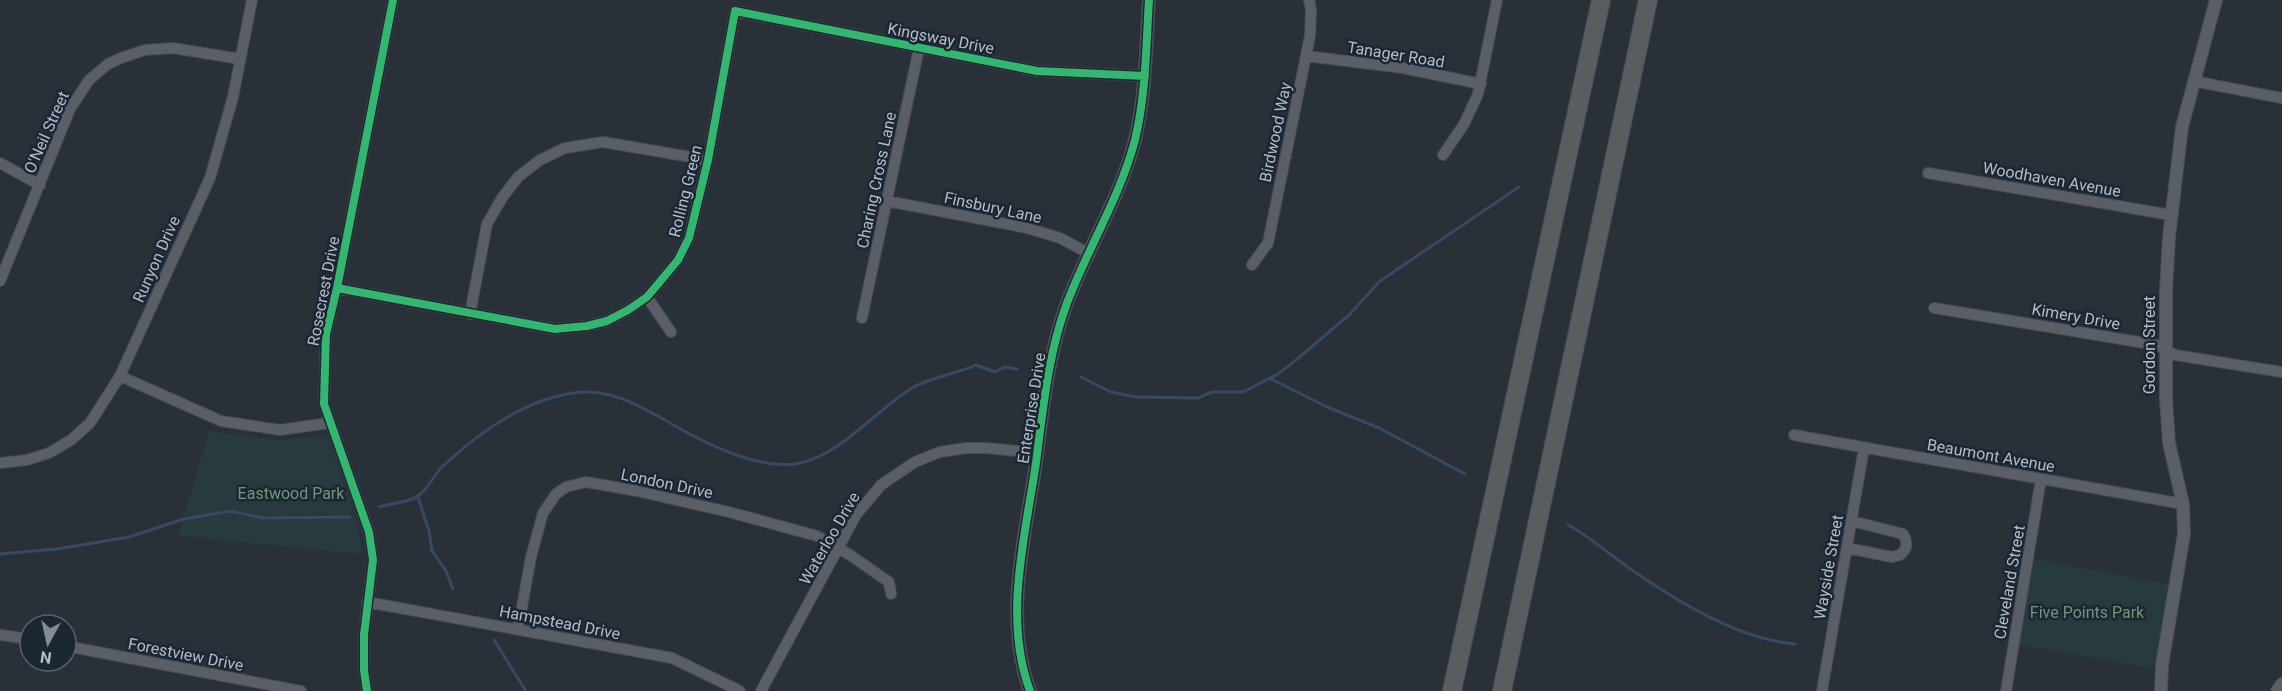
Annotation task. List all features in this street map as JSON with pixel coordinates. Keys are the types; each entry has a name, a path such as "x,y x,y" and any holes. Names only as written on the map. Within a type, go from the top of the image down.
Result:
{"highway":[{"path":"1452,691 1601,0"},
{"path":"1503,687 1648,0"}],"street":[{"name":"Runyon Drive","path":"0,463 27,460 49,453 71,440 90,423 120,376 210,178 233,97 252,0"},
{"name":"Rosecrest Drive","path":"368,691 364,658 367,602 373,560 369,532 324,404 323,360 326,334 393,0"},
{"name":"Enterprise Drive","path":"1030,691 1018,637 1017,600 1054,346 1067,303 1128,164 1139,119 1145,76 1149,0"},
{"name":"Birdwood Way","path":"1252,265 1268,243 1310,36 1309,0"},
{"path":"1443,155 1464,124 1481,84 1497,0"},
{"name":"Gordon Street","path":"2162,691 2162,665 2184,534 2183,504 2169,442 2166,399 2166,291 2171,215 2182,127 2216,0"},
{"name":"Rolling Green","path":"337,288 555,329 587,326 607,321 647,297 678,260 688,240 708,160 735,11"},
{"name":"Kingsway Drive","path":"735,11 1037,71 1145,76"},
{"name":"O'Neil Street","path":"0,281 74,100 89,80 108,64 134,52 159,48 174,48 240,60"},
{"name":"Charing Cross Lane","path":"862,318 919,48"},
{"name":"Tanager Road","path":"1306,56 1412,70 1481,84"},
{"path":"2193,81 2282,98"},
{"path":"470,314 487,224 518,177 540,160 565,148 603,142 708,160"},
{"path":"0,163 40,184"},
{"name":"Woodhaven Avenue","path":"1928,173 2171,215"},
{"name":"Finsbury Lane","path":"887,201 1027,228 1060,238 1090,254"},
{"path":"647,297 671,332"},
{"name":"Kimery Drive","path":"1934,308 2157,345 2175,356 2282,372"},
{"path":"120,376 221,421 280,430 329,423"},
{"name":"Beaumont Avenue","path":"1794,435 2183,504"},
{"name":"Waterloo Drive","path":"761,691 856,515 871,495 892,476 915,462 940,452 966,448 1037,453"},
{"name":"Wayside Street","path":"1822,691 1864,448"},
{"name":"Cleveland Street","path":"2006,691 2041,479"},
{"name":"London Drive","path":"518,629 531,557 543,513 556,494 576,483 593,482 729,512 818,537 889,582 891,594"},
{"path":"1847,548 1892,557 1900,555 1907,547 1903,534 1852,521"},
{"name":"Hampstead Drive","path":"367,602 672,658 741,691"},
{"path":"0,635 18,637"},
{"name":"Forestview Drive","path":"78,648 301,691"},
{"path":"2277,691 2282,684"}],"green space":[{"name":"Eastwood Park","path":"209,431 280,440 327,435 355,514 363,554 178,536"},
{"name":"Five Points Park","path":"2030,558 2173,585 2157,669 2013,644"}],"waterway":[{"path":"1081,377 1111,392 1136,397 1198,398 1212,392 1243,392 1278,374 1296,360 1349,315 1380,281 1519,187"},
{"path":"379,507 415,498 421,494 441,468 502,420 537,403 573,393 598,393 620,398 726,451 761,462 795,464 826,453 856,432 898,397 920,384 976,365 995,372 1005,367 1017,369"},
{"path":"1269,378 1327,407 1379,428 1465,474"},
{"path":"418,497 429,531 432,551 446,571 453,589"},
{"path":"0,554 57,549 129,537 184,519 230,511 263,518 350,517"},
{"path":"1568,525 1686,605 1751,635 1795,644"},
{"path":"494,640 526,691"}],"cycle path":[{"path":"367,691 364,670 364,635 373,560 369,532 324,404 326,334 393,0"},
{"path":"1030,691 1022,663 1017,606 1022,548 1047,382 1060,322 1075,283 1121,182 1135,140 1143,88 1149,0"},
{"path":"337,288 555,329 587,326 607,321 647,297 678,260 689,238 708,160 735,11 1037,71 1145,76"}]}
